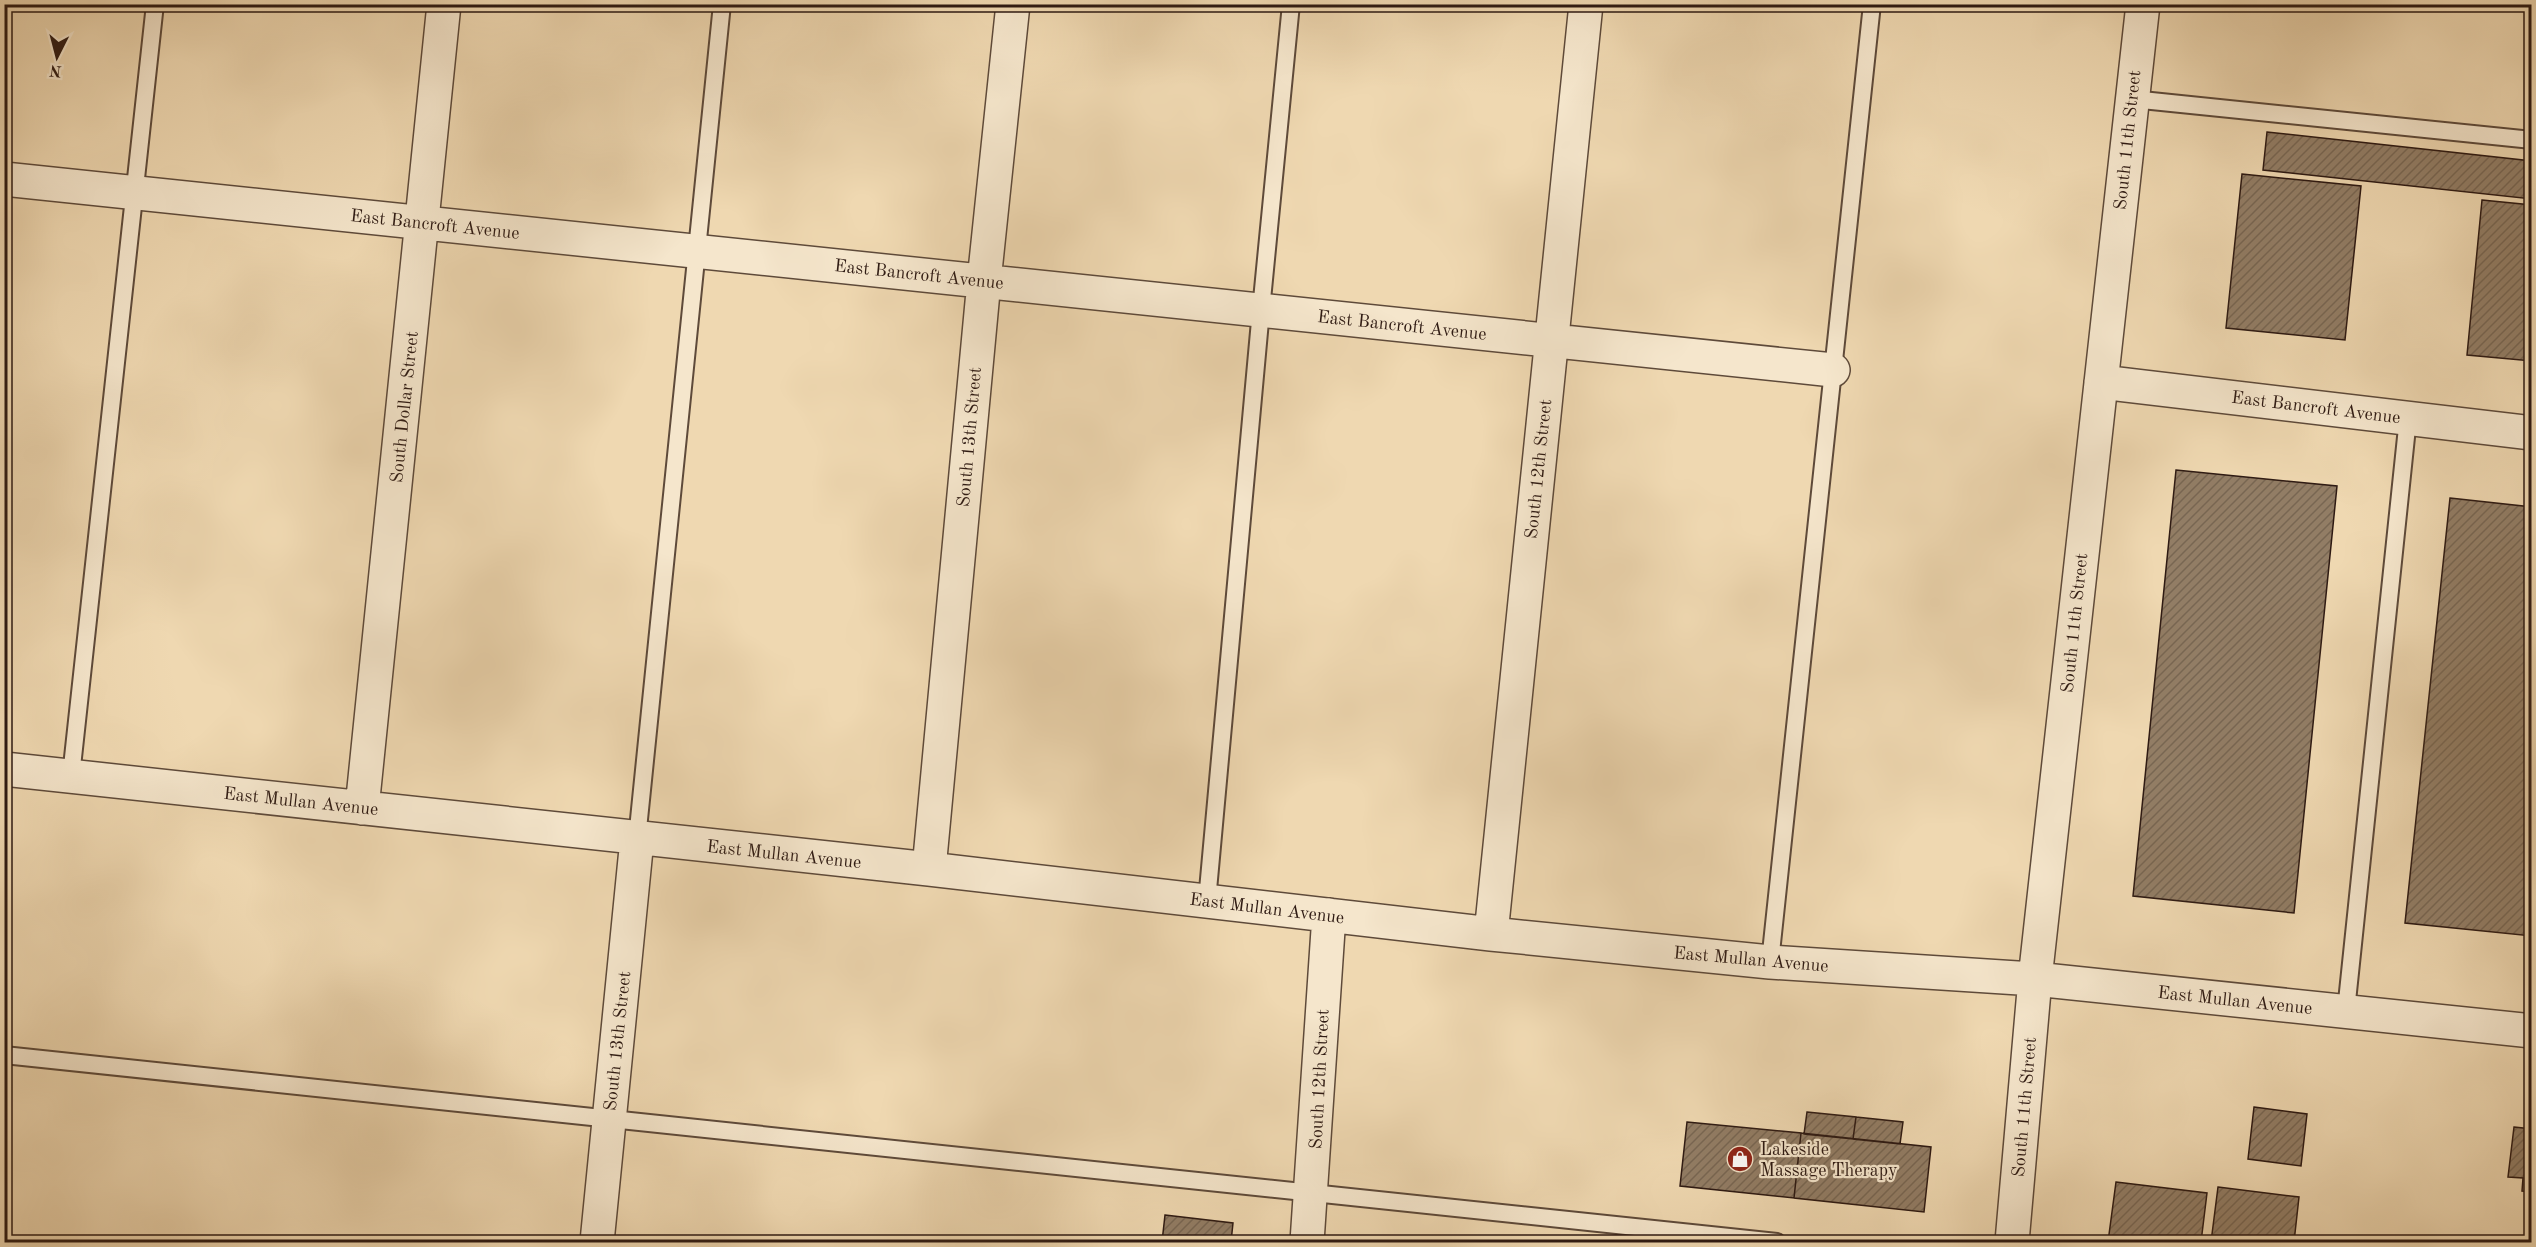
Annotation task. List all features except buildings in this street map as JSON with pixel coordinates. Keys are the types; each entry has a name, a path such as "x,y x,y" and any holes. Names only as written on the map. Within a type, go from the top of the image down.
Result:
{"street":[{"name":"South Dollar Street","path":"362,808 444,4"},
{"name":"South 13th Street","path":"929,869 984,281 1014,4"},
{"name":"South 12th Street","path":"1491,934 1586,4"},
{"name":"South 11th Street","path":"2012,1242 2035,979 2143,4"},
{"name":"East Bancroft Avenue","path":"4,179 1833,370"},
{"name":"East Bancroft Avenue","path":"2101,382 2532,433"},
{"name":"East Mullan Avenue","path":"4,769 929,869 1491,934 1770,962 2035,979 2532,1031"},
{"name":"South 13th Street","path":"597,1242 637,839"},
{"name":"South 12th Street","path":"1307,1242 1329,915"}],"lane":[{"path":"71,776 155,4"},
{"path":"637,839 722,4"},
{"path":"1207,901 1291,4"},
{"path":"1770,962 1872,4"},
{"path":"2132,99 2532,140"},
{"path":"2346,1011 2408,418"},
{"path":"4,1055 1777,1242"}],"place":[{"name":"Lakeside Massage Therapy","path":"1740,1159"}]}
